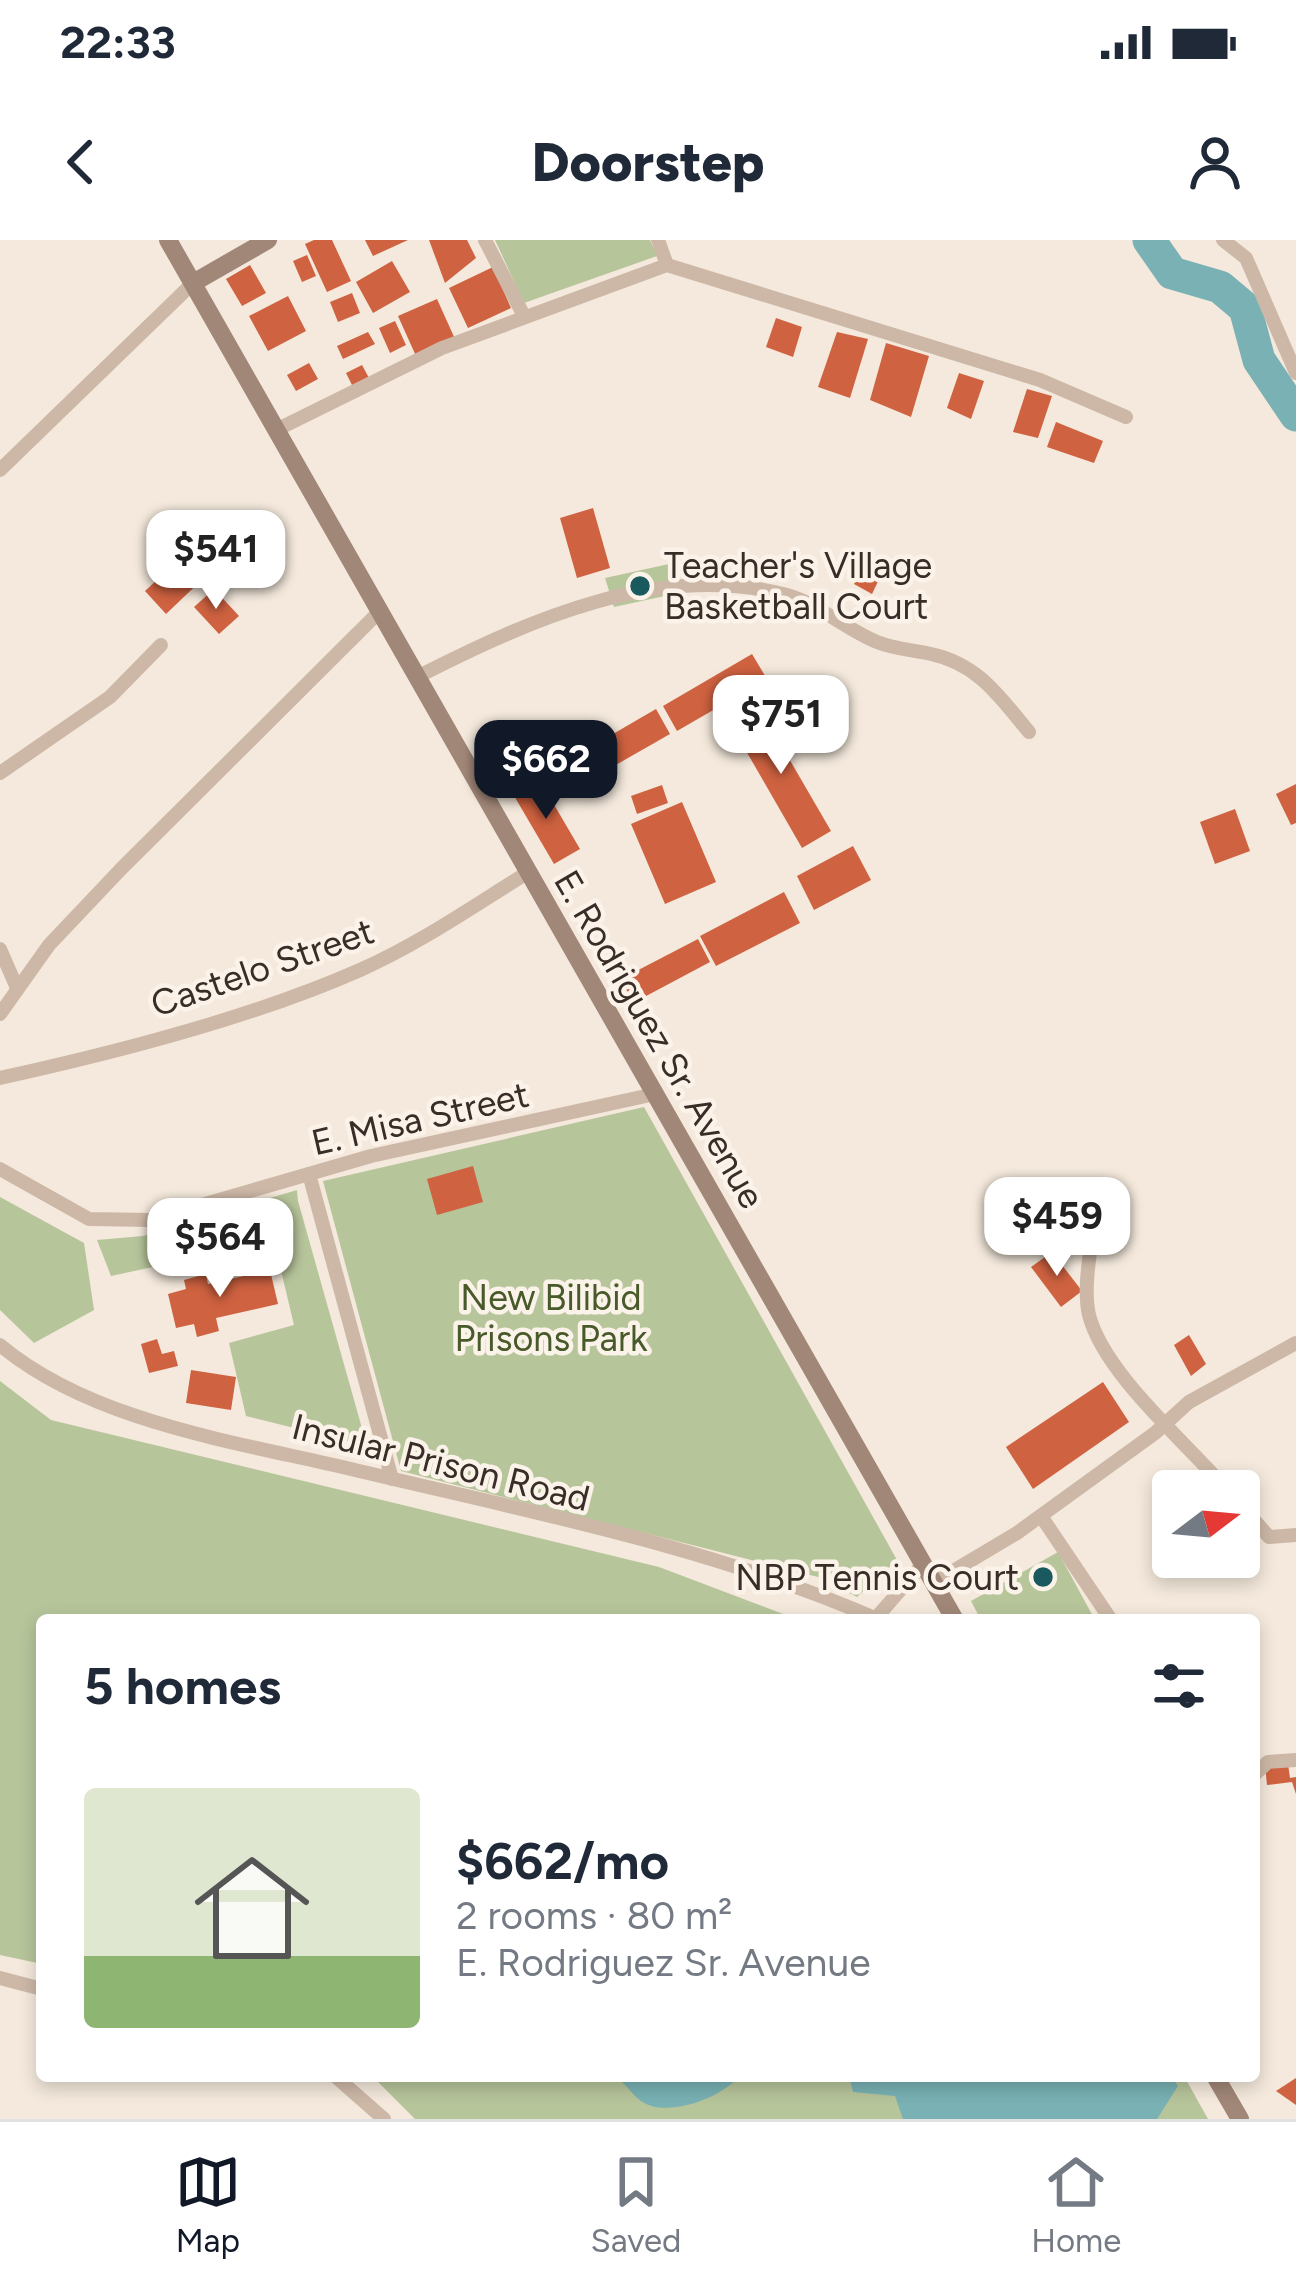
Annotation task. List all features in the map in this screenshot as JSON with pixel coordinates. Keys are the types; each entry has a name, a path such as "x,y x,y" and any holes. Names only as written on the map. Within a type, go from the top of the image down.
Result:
{"street":[{"name":"E. Rodriguez Sr. Avenue","path":"168,240 952,1614"},
{"path":"0,470 194,283 268,240"},
{"path":"485,240 524,316"},
{"path":"658,240 667,265"},
{"path":"1223,240 1246,258 1296,373"},
{"path":"278,430 442,348 667,265 1040,380 1126,417"},
{"path":"417,677 515,627 622,594 706,585 745,588 792,596 882,645 969,665 1028,732"},
{"path":"0,1014 17,988 121,869 380,611"},
{"path":"0,773 110,697 161,645"},
{"name":"Castelo Street","path":"0,1078 292,996 359,970 422,939 527,873"},
{"path":"0,950 17,988"},
{"name":"E. Misa Street","path":"0,1169 89,1219 150,1220 309,1174 655,1094"},
{"path":"309,1174 392,1479"},
{"path":"1095,1210 1089,1314 1139,1401 1168,1421 1210,1470"},
{"path":"934,1583 1041,1516 1189,1402 1296,1343"},
{"name":"Insular Prison Road","path":"0,1345 20,1362 143,1420 695,1556 863,1614"},
{"path":"1041,1516 1107,1614"},
{"path":"1260,1527 1269,1537 1296,1535"},
{"name":"Insular Prison Road","path":"881,1614 922,1565"},
{"path":"1260,1769 1268,1762 1296,1760"},
{"path":"0,1978 36,1987"},
{"path":"342,2082 384,2119"},
{"path":"1218,2082 1240,2119"}],"green space":[{"path":"495,240 650,240 657,256 524,303"},
{"name":"Teacher's Village Basketball Court","path":"669,564 674,594 614,607 605,578"},
{"name":"New Bilibid Prisons Park","path":"644,1107 897,1560 857,1597 818,1577 401,1471 323,1181"},
{"path":"297,1190 367,1446 246,1416 229,1343 294,1325 274,1241 111,1276 97,1240 143,1236"},
{"path":"0,1197 84,1243 94,1310 34,1343 0,1310"},
{"path":"0,1381 51,1420 659,1567 783,1614 36,1614 36,1963 0,1955"},
{"name":"NBP Tennis Court","path":"1058,1552 1092,1614 978,1614 971,1601"},
{"path":"378,2082 1187,2082 1208,2119 415,2119"}],"water":[{"path":"622,2082 733,2082 720,2092 679,2107 641,2101"},
{"path":"850,2082 1175,2082 1178,2086 1157,2119 903,2119 895,2096 853,2092"}],"building":[{"path":"332,240 351,281 327,292 305,244"},
{"path":"365,240 408,240 373,256"},
{"path":"429,240 467,240 476,258 445,283"},
{"path":"307,255 316,276 302,282 293,261"},
{"path":"392,261 410,292 373,313 356,282"},
{"path":"250,265 266,293 242,306 226,279"},
{"path":"493,267 511,308 468,328 449,288"},
{"path":"352,293 360,313 338,322 330,302"},
{"path":"288,296 306,331 268,351 249,316"},
{"path":"437,299 455,339 416,356 398,316"},
{"path":"776,318 802,327 793,357 766,347"},
{"path":"395,321 406,345 390,353 379,328"},
{"path":"368,332 375,344 343,359 337,346"},
{"path":"837,332 868,339 850,398 818,387"},
{"path":"886,343 929,356 911,417 870,400"},
{"path":"309,363 318,379 296,391 287,375"},
{"path":"362,365 369,378 353,387 346,373"},
{"path":"959,373 984,381 971,419 947,408"},
{"path":"1027,389 1052,396 1038,438 1013,432"},
{"path":"1056,422 1103,441 1094,463 1047,447"},
{"path":"593,508 610,568 577,578 560,518"},
{"path":"188,551 209,573 166,614 145,591"},
{"path":"867,558 884,569 872,594 854,584"},
{"path":"214,589 239,616 219,634 194,607"},
{"path":"752,654 767,679 677,731 663,706"},
{"path":"759,707 831,831 802,848 730,723"},
{"path":"656,709 670,734 558,798 544,774"},
{"path":"539,779 580,849 554,864 513,794"},
{"path":"1296,784 1296,823 1291,825 1276,794"},
{"path":"662,785 668,803 637,814 631,796"},
{"path":"682,802 716,882 665,904 631,824"},
{"path":"1235,809 1250,851 1215,864 1200,822"},
{"path":"853,846 871,880 814,910 797,876"},
{"path":"784,892 800,923 716,966 700,936"},
{"path":"698,939 710,962 633,1003 621,979"},
{"path":"473,1166 483,1202 437,1215 427,1179"},
{"path":"1030,1210 1042,1226 1014,1249 1001,1232"},
{"path":"1052,1252 1082,1291 1061,1307 1031,1267"},
{"path":"270,1270 278,1304 216,1318 219,1331 197,1337 194,1324 176,1328 168,1294 186,1289 184,1280 206,1274 208,1284"},
{"path":"1189,1335 1206,1364 1191,1376 1174,1345"},
{"path":"157,1339 162,1354 174,1351 178,1366 149,1373 141,1344"},
{"path":"191,1370 236,1377 231,1410 186,1403"},
{"path":"1103,1382 1129,1422 1033,1489 1006,1447"},
{"path":"1288,1764 1290,1778 1296,1777 1296,1794 1292,1782 1267,1785 1265,1766"},
{"path":"1296,2078 1296,2105 1276,2091"}],"waterway":[{"path":"1149,240 1172,273 1220,287 1245,308 1259,360 1296,415"}],"place":[{"name":"Teacher's Village Basketball Court","path":"640,586"},
{"name":"NBP Tennis Court","path":"1043,1577"}]}
